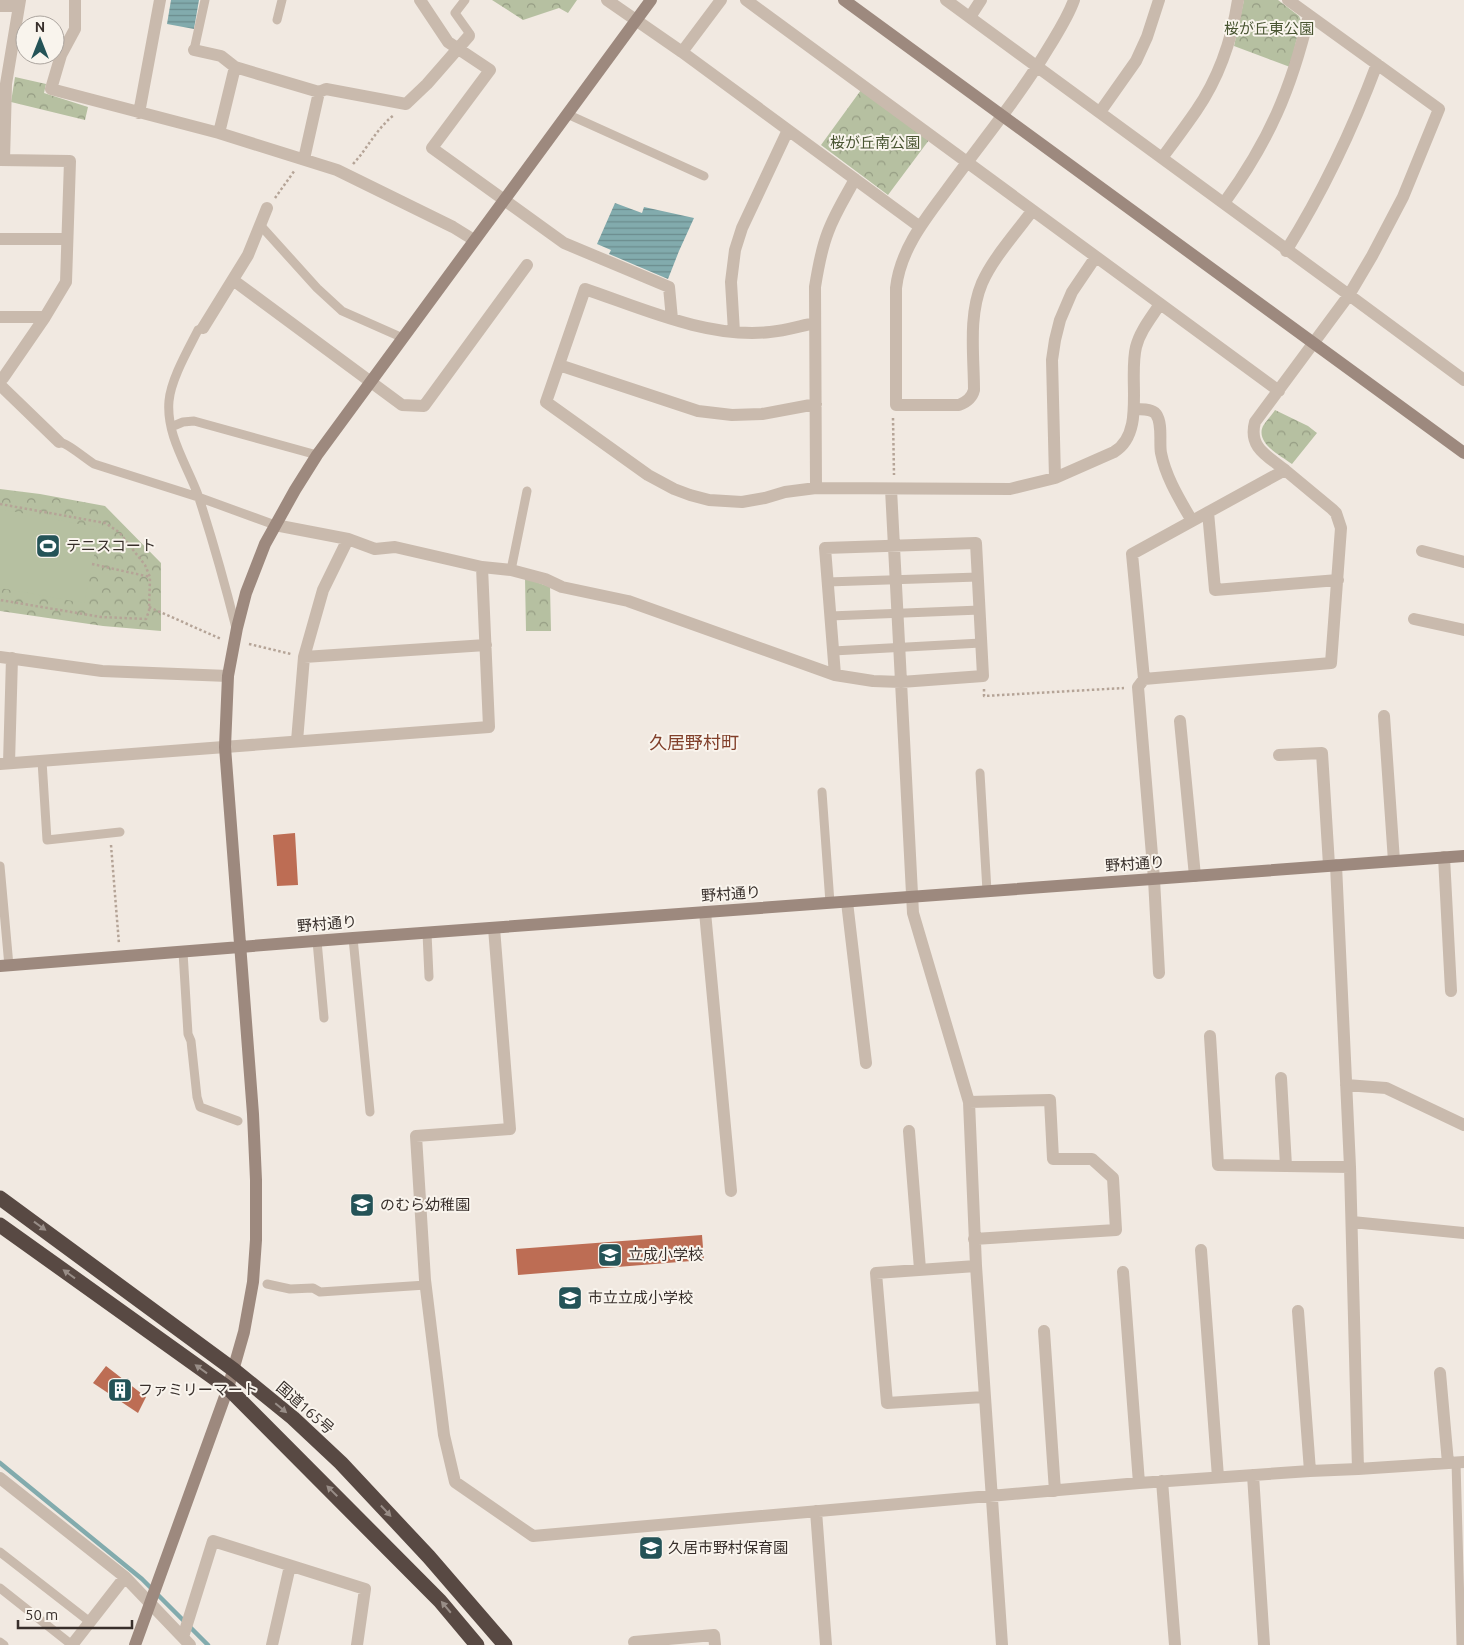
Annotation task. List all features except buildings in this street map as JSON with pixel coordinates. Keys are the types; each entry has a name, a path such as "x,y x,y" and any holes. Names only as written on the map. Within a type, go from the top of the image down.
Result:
{"highway":[{"name":"国道165号","path":"0,1198 234,1370 292,1418 341,1463 441,1571 505,1645"},
{"path":"0,1225 228,1388 440,1601 477,1645"}],"street":[{"path":"75,0 75,29 61,54 51,89 219,133 304,159 345,174 453,226 474,240"},
{"path":"138,113 160,0"},
{"path":"420,0 448,42 490,70 432,148 564,243 669,287 672,319"},
{"path":"607,0 682,52 920,226"},
{"path":"135,1645 234,1370 244,1332 253,1282 256,1240 256,1180 253,1114 225,747 228,676 236,628 246,593 265,544 317,455 651,0"},
{"path":"682,52 721,0"},
{"path":"746,0 1279,391"},
{"path":"844,0 1464,453"},
{"path":"946,0 1464,380"},
{"path":"970,18 981,0"},
{"path":"1032,211 989,269 978,295 973,329 974,390 971,398 966,403 959,405 896,405 895,303 897,277 904,256 920,226 1037,67 1061,27 1074,0"},
{"path":"1100,112 1136,61 1147,37 1159,0"},
{"path":"1162,158 1208,92 1224,54 1235,18 1238,0"},
{"path":"1141,683 1331,663 1341,528 1336,513 1260,450 1256,446 1253,435 1256,422 1349,295 1376,248 1403,197 1439,109 1288,0"},
{"path":"0,6 19,3 3,84 2,160 70,161 66,282 45,317 3,378 0,378"},
{"path":"1224,203 1248,170 1265,140 1283,101 1300,51 1308,15"},
{"path":"194,50 221,56 235,67 319,92 326,88 406,104 469,36"},
{"path":"1286,251 1317,199 1349,136 1377,64"},
{"path":"219,133 235,67"},
{"path":"304,159 319,92"},
{"path":"734,332 731,282 735,250 742,228 788,130"},
{"path":"816,488 815,287 819,261 827,234 855,179"},
{"path":"203,328 248,255 267,208"},
{"path":"0,238 67,239"},
{"path":"1055,478 1052,360 1055,340 1060,320 1072,292 1096,258"},
{"path":"233,280 402,405 424,406 527,265"},
{"path":"815,323 769,332 734,332 687,324 585,289 546,402 648,475 674,489 709,500 742,502 786,492 816,488 895,490 1010,489 1055,478 1121,448 1126,442 1132,428 1134,409 1133,368 1136,348 1139,337 1160,304"},
{"path":"0,316 45,317"},
{"path":"559,364 682,406 732,416 762,414 816,404"},
{"path":"0,385 59,442"},
{"path":"1134,409 1150,410 1159,419 1161,453 1172,486 1192,522"},
{"path":"1159,973 1132,554 1285,470"},
{"path":"895,490 894,546 913,913 969,1102 974,1239 1002,1645"},
{"path":"1208,512 1214,590 1338,580"},
{"path":"275,525 348,539 375,549 395,547 482,567 511,570 545,579 562,587 628,601 835,675 874,681 901,682 983,676 976,543 825,548 835,675"},
{"path":"297,741 304,657 323,590 348,539"},
{"path":"1422,552 1464,562"},
{"path":"228,676 102,671 6,658 5,763 489,727 482,567"},
{"path":"1414,619 1464,630"},
{"path":"304,657 486,645"},
{"path":"874,681 902,698"},
{"path":"1384,716 1394,861"},
{"path":"1180,721 1195,876"},
{"path":"1279,756 1322,753 1332,865 1346,1085 1352,1222 1358,1469"},
{"name":"野村通り","path":"4,966 353,938 1464,856"},
{"path":"1444,857 1451,991"},
{"path":"847,902 866,1063"},
{"path":"705,912 731,1191"},
{"path":"494,928 510,1129 416,1136 426,1285 444,1435 455,1482 533,1536 1162,1481 1456,1462 1440,1373"},
{"path":"1210,1036 1218,1164 1350,1167"},
{"path":"1281,1078 1286,1166"},
{"path":"1346,1085 1386,1088 1464,1124"},
{"path":"969,1102 1050,1100 1053,1160 1092,1160 1112,1178 1116,1230 974,1239"},
{"path":"909,1130 920,1269"},
{"path":"1352,1222 1464,1233"},
{"path":"1201,1250 1218,1477"},
{"path":"976,1266 876,1273 887,1403 984,1397"},
{"path":"1123,1272 1138,1483"},
{"path":"1298,1311 1310,1470"},
{"path":"1044,1331 1055,1491"},
{"path":"1253,1475 1264,1645"},
{"path":"0,1478 126,1577 152,1600 186,1638"},
{"path":"1162,1481 1175,1645"},
{"path":"816,1511 825,1645"},
{"path":"186,1638 190,1618 214,1541 365,1589 357,1645"},
{"path":"272,1645 290,1566"},
{"path":"72,1645 126,1577"},
{"path":"634,1642 714,1634 715,1645"}],"lane":[{"path":"194,50 205,0"},
{"path":"277,20 282,0"},
{"path":"465,0 455,13 470,34 469,36"},
{"path":"567,114 704,176"},
{"path":"261,226 317,288 342,311 403,338"},
{"path":"203,328 198,330 172,389 169,401 171,427 198,496 236,628"},
{"path":"171,427 183,422 194,422 317,455"},
{"path":"59,442 64,442 80,456 94,464 198,496 275,525"},
{"path":"511,570 527,491"},
{"path":"828,582 978,577"},
{"path":"830,616 980,610"},
{"path":"833,652 982,643"},
{"path":"42,760 47,840 120,832"},
{"path":"980,773 987,892"},
{"path":"822,792 830,903"},
{"path":"0,866 4,966"},
{"path":"427,933 429,977"},
{"path":"353,938 370,1112"},
{"path":"317,941 324,1018"},
{"path":"183,952 188,1034 191,1041 200,1107 238,1121"},
{"path":"267,1284 290,1290 313,1288 320,1292 426,1285"},
{"path":"1456,1462 1461,1644"},
{"path":"0,1552 90,1622"},
{"path":"0,1588 72,1645"},
{"path":"0,1642 4,1645"}],"path":[{"path":"345,174 361,156 370,139 406,104"},
{"path":"267,208 304,159"},
{"path":"895,490 893,410 896,405"},
{"path":"0,504 105,523 119,532 145,564 150,577 149,607 146,619 101,617 0,600"},
{"path":"92,564 150,577"},
{"path":"149,607 234,645"},
{"path":"249,644 304,657"},
{"path":"983,676 984,696 1141,683"},
{"path":"110,833 120,957"}],"green space":[{"path":"492,0 577,0 568,13 559,8 523,20"},
{"name":"桜が丘東公園","path":"1244,0 1278,0 1299,16 1301,21 1290,67 1234,46"},
{"path":"15,77 46,84 44,93 88,107 85,120 11,102"},
{"name":"桜が丘南公園","path":"861,90 929,140 888,195 821,145"},
{"path":"1275,410 1308,426 1317,433 1292,464 1270,448 1261,432 1263,426"},
{"path":"0,489 105,506 161,563 161,631 103,626 0,611"},
{"name":"テニスコート","path":"0,509 100,528 84,603 0,588"},
{"path":"525,578 550,587 551,631 526,631"}],"water":[{"path":"171,0 199,0 194,29 167,24"},
{"path":"615,203 642,213 644,207 694,218 668,279 609,254 611,250 597,244"}],"waterway":[{"path":"0,1463 142,1579 208,1645"}],"place":[{"name":"テニスコート","path":"48,546"},
{"name":"のむら幼稚園","path":"362,1205"},
{"name":"立成小学校","path":"610,1255"},
{"name":"市立立成小学校","path":"570,1298"},
{"name":"ファミリーマート","path":"120,1390"},
{"name":"久居市野村保育園","path":"651,1548"}],"district":[{"name":"久居野村町","path":"694,743"}]}
